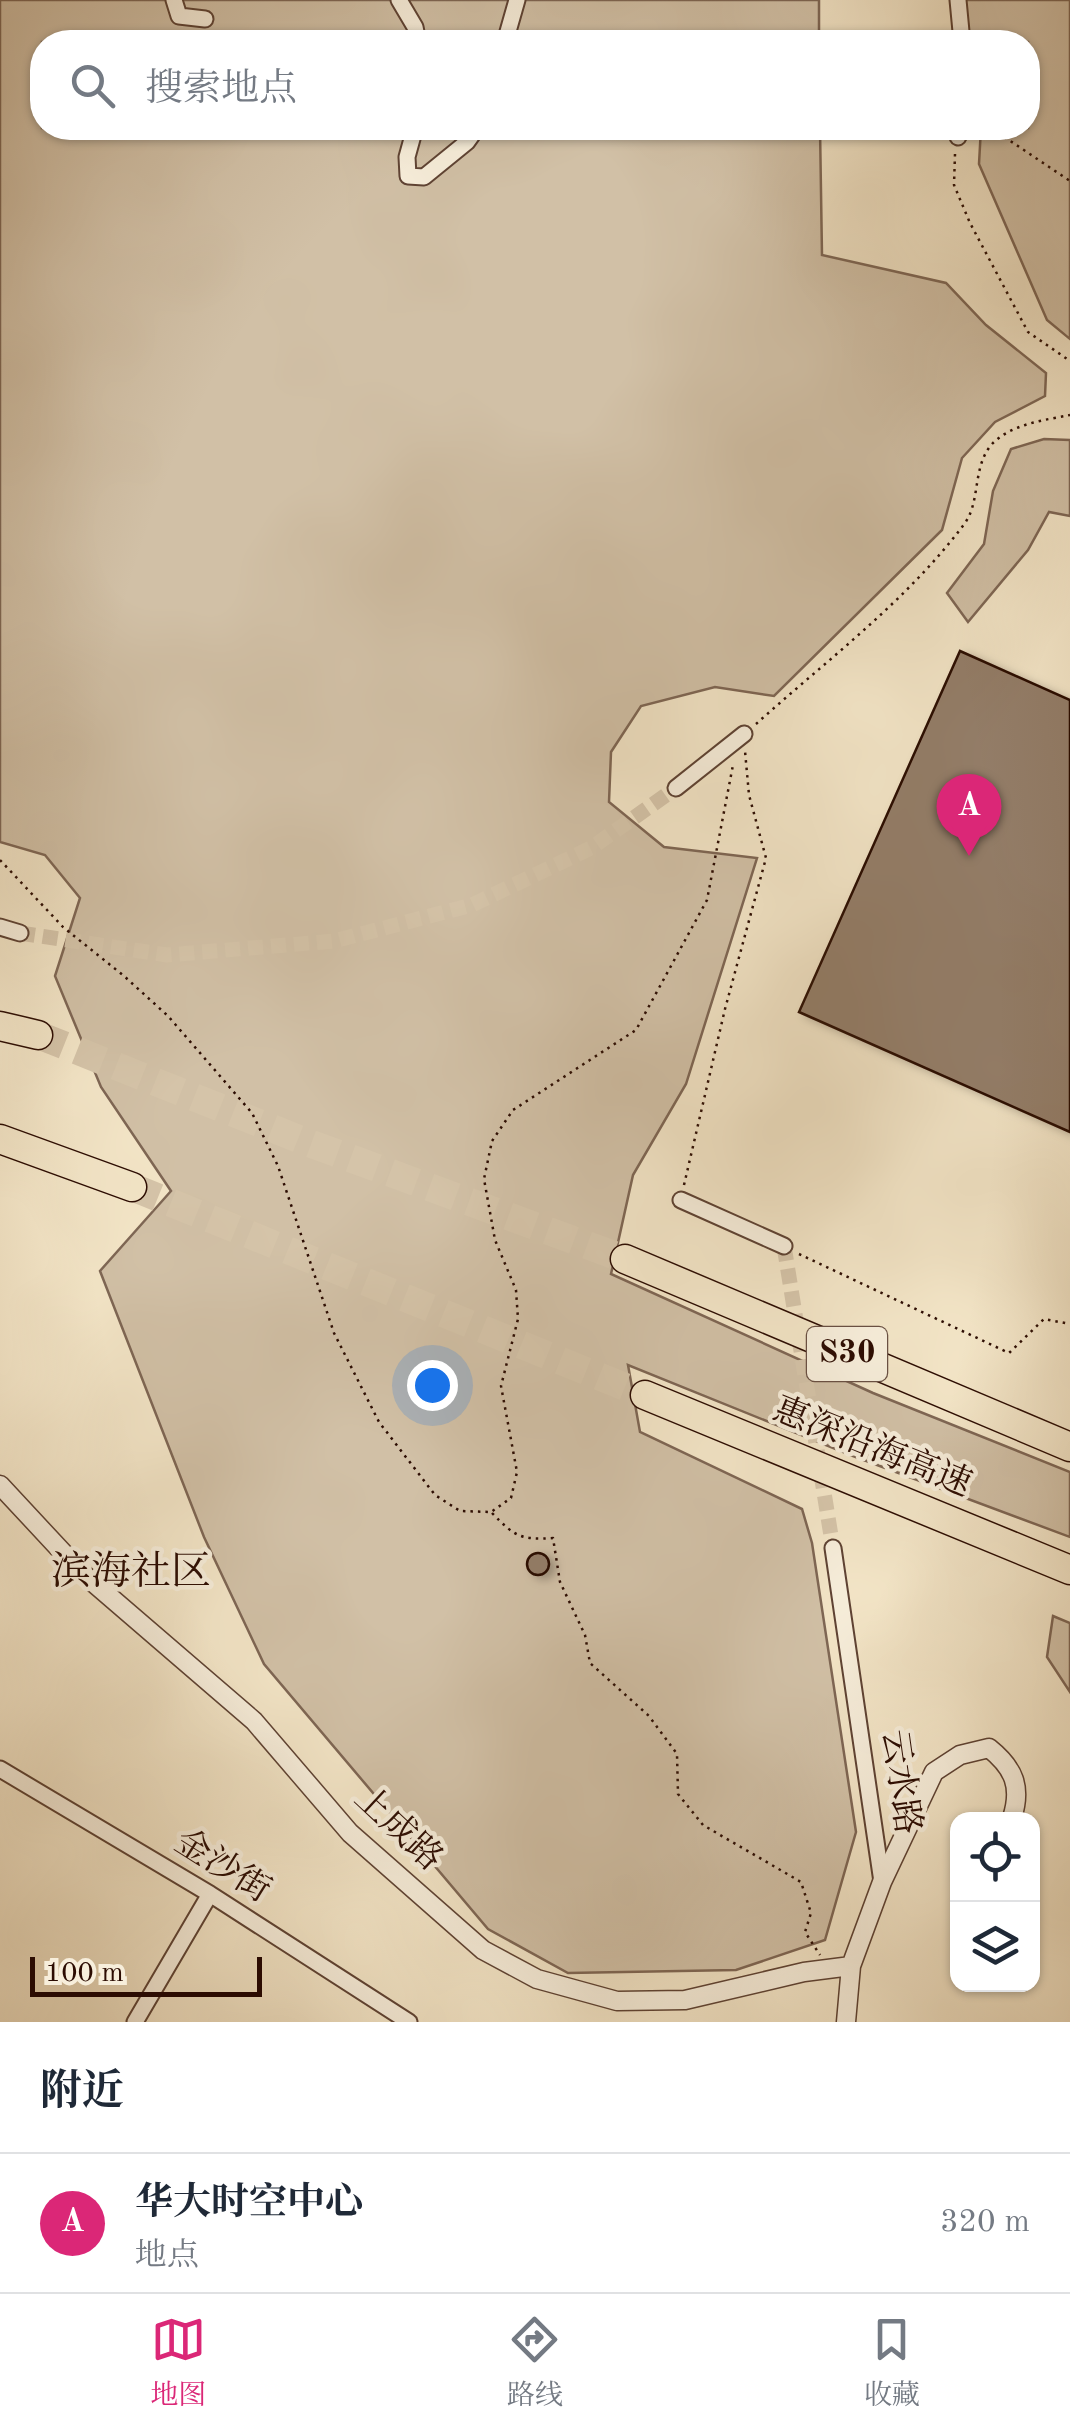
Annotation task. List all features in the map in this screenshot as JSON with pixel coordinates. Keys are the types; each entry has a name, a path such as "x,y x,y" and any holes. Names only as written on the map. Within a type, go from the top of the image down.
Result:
{"highway":[{"path":"0,1026 38,1035"},
{"path":"0,1139 132,1187"},
{"name":"S30","path":"625,1259 1070,1447"},
{"name":"惠深沿海高速","path":"645,1395 1070,1570"}],"street":[{"path":"174,0 179,16 205,19"},
{"path":"399,0 415,30"},
{"path":"509,30 518,0"},
{"path":"958,0 961,30"},
{"path":"412,140 408,176 424,177 468,140"},
{"path":"676,788 744,734"},
{"path":"0,928 20,932"},
{"path":"681,1200 784,1246"},
{"name":"上成路","path":"0,1485 81,1572 254,1720 350,1833 483,1950 537,1979 618,2001 685,2000 851,1966"},
{"name":"云水路","path":"833,1548 882,1882 851,1966 846,2022"},
{"path":"882,1882 934,1772 960,1755 990,1748 1005,1761 1016,1778 1014,1812"},
{"name":"金沙街","path":"0,1769 210,1894 409,2022"},
{"path":"135,2022 210,1894"}],"path":[{"path":"958,140 952,168 954,185 970,223 1028,332 1070,361"},
{"path":"1009,140 1070,181"},
{"path":"0,860 63,928 168,1016 252,1113 278,1166 334,1333 379,1422 435,1495 460,1512 491,1512 511,1498 516,1472 501,1386 518,1319 516,1290 494,1240 484,1180 492,1141 513,1110 636,1030 707,900 729,778 744,734 935,561 969,517 978,469 993,443 1028,424 1070,415"},
{"path":"681,1200 725,1009 766,858 749,794 744,734"},
{"path":"784,1246 1009,1354 1044,1319 1070,1324"},
{"path":"491,1512 507,1530 524,1540 553,1538 560,1582 586,1635 590,1662 648,1716 677,1754 678,1794 702,1825 800,1882 811,1913 805,1932 829,1969"}],"shaded area":[{"path":"0,0 819,0 819,30 30,30 30,140 820,140 822,255 946,283 986,325 1046,373 1045,396 995,422 962,458 942,530 774,696 715,687 641,706 611,752 609,802 664,847 757,858 686,1084 633,1175 611,1274 873,1393 1070,1472 1070,1537 853,1456 628,1365 640,1432 802,1509 812,1543 856,1832 825,1940 736,1970 568,1973 488,1929 264,1664 204,1537 100,1271 171,1191 101,1087 55,976 80,898 45,855 0,842"},
{"path":"965,0 1070,0 1070,339 1047,320 979,164 980,140 1040,140 1040,30 969,30"},
{"path":"1044,439 1070,440 1070,516 1049,512 1028,550 968,622 947,593 984,544 993,491 1011,449"},
{"path":"1053,1616 1070,1623 1070,1692 1047,1657"}],"building":[{"path":"960,651 1070,700 1070,1132 799,1012"},
{"path":"538,1553 546,1556 546,1572 538,1575 530,1572 527,1564 530,1556"}],"tunnel":[{"path":"20,933 167,955 334,941 472,905 591,848 676,788"},
{"path":"38,1035 309,1143 625,1259"},
{"path":"132,1187 645,1395"},
{"path":"784,1246 833,1548"}],"place":[{"name":"华大时空中心","path":"969,856"}],"district":[{"name":"滨海社区","path":"131,1574"}]}
